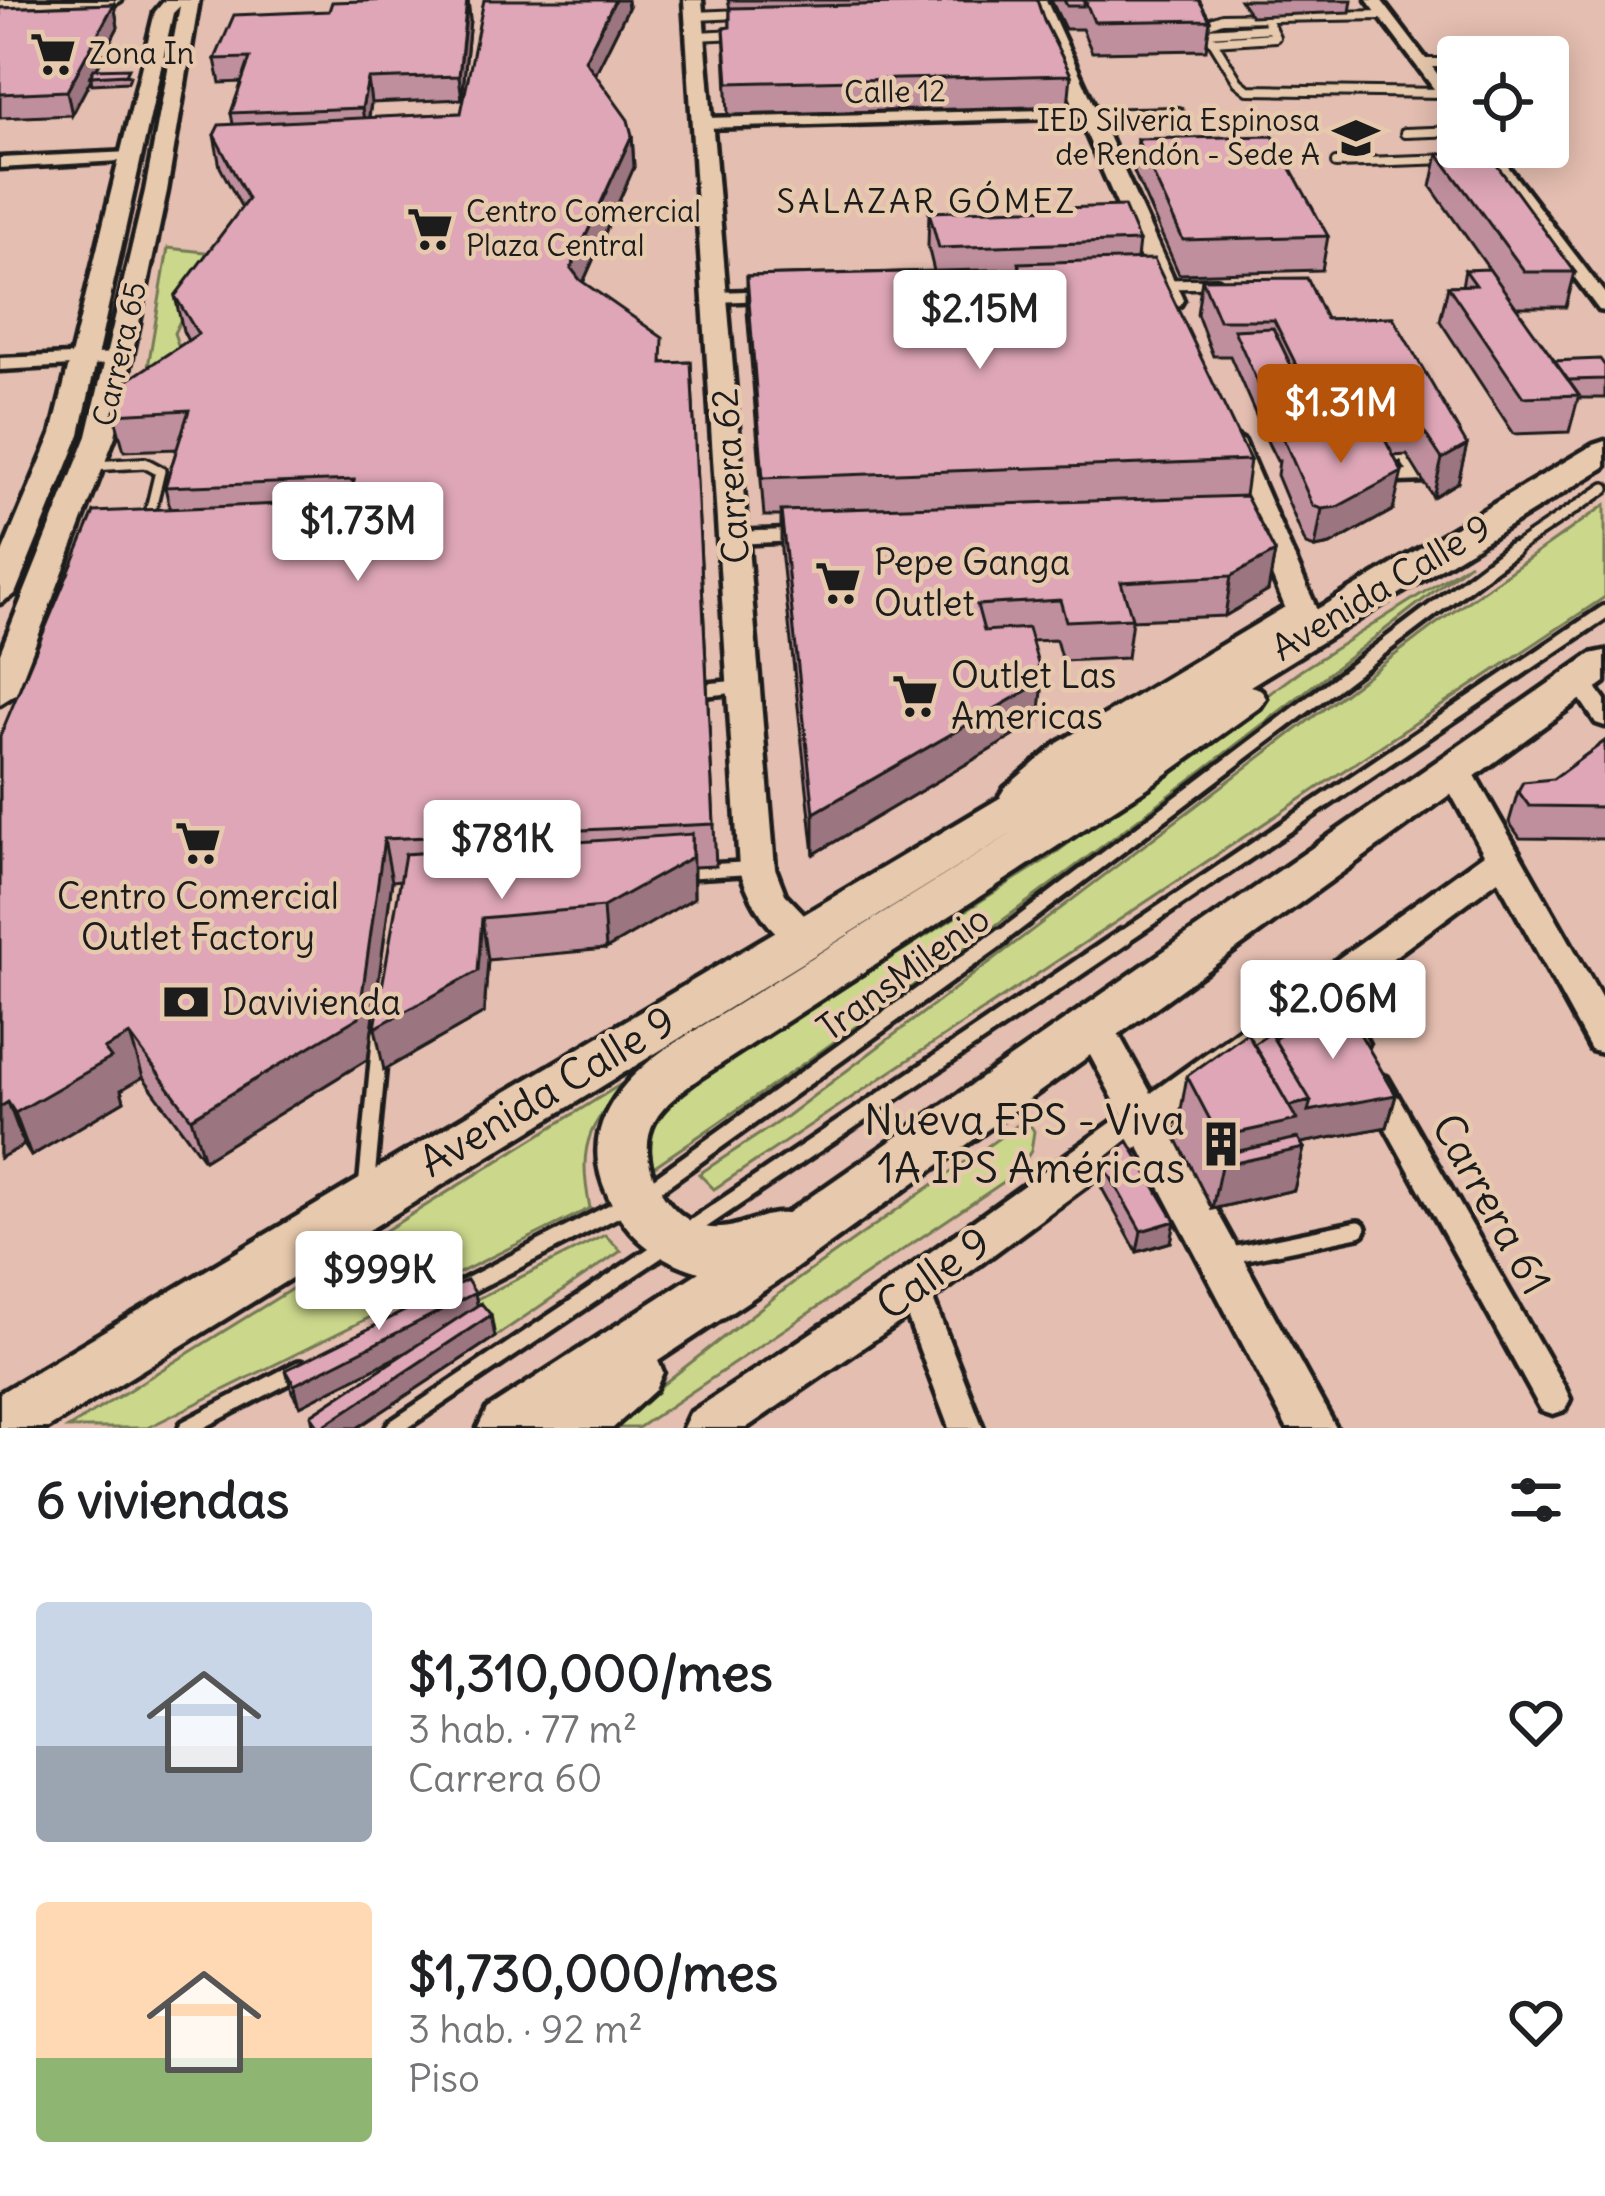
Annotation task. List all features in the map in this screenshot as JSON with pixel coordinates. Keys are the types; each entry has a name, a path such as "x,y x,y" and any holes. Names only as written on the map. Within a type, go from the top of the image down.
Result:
{"highway":[{"name":"Avenida Calle 9","path":"0,1425 1605,452"},
{"path":"1302,610 1412,568"},
{"path":"855,1195 742,1250 696,1249 677,1238 637,1198 620,1163 621,1139 627,1120 658,1081 1132,778 1230,710 1412,568"},
{"path":"508,1428 757,1265 1455,770 1597,687"},
{"path":"570,1428 757,1265"}],"main road":[{"path":"0,4 111,0"}],"street":[{"name":"Carrera 65","path":"0,594 59,454 164,12 175,0"},
{"name":"Carrera 65","path":"0,694 68,542 96,454 157,191 190,0"},
{"path":"1037,0 1155,285 1184,330"},
{"path":"1374,0 1437,84"},
{"name":"Carrera 62","path":"695,17 758,868 769,900 805,935"},
{"name":"Calle 12","path":"703,123 1088,115"},
{"path":"0,163 131,157"},
{"path":"1497,168 1605,306"},
{"path":"717,297 812,295"},
{"path":"0,364 118,359"},
{"path":"1217,410 1252,517 1302,610"},
{"path":"734,538 827,534"},
{"name":"Avenida Calle 9","path":"973,834 1070,751 1302,610"},
{"path":"1455,770 1605,1039"},
{"name":"Calle 9","path":"707,1428 913,1289 1504,858"},
{"name":"Carrera 61","path":"1323,989 1553,1399"},
{"path":"1094,1025 1312,1428"},
{"path":"913,1289 966,1428"}],"lane":[{"path":"695,17 757,13"},
{"path":"1385,15 1210,20 1204,26 1238,82 1248,90 1437,93"},
{"path":"695,17 742,34"},
{"path":"1210,36 1275,37 1264,17"},
{"path":"1421,63 1437,63"},
{"path":"1088,115 1178,112"},
{"path":"1405,133 1437,132"},
{"path":"1336,163 1437,159"},
{"path":"1155,285 1223,283"},
{"path":"59,454 96,454 145,463 160,471 150,514"},
{"name":"TransMilenio","path":"443,1298 637,1198 1069,888 1474,575 1605,488"},
{"path":"394,1428 1605,612"},
{"path":"675,692 745,686"},
{"path":"671,872 758,868"},
{"path":"365,1202 385,1004"},
{"path":"1220,1258 1358,1228"},
{"path":"188,1428 316,1362"}],"green space":[{"path":"168,248 214,253 174,333 182,356 148,367"},
{"path":"1605,505 1605,597 714,1189 699,1174 787,1116 1433,626"},
{"path":"1470,563 1065,874 859,1025 649,1170 645,1124 653,1107 713,1063 836,993 1050,857 1300,671"},
{"path":"639,1073 591,1133 585,1165 590,1208 147,1428 68,1428"},
{"path":"1026,1119 1034,1131 1031,1151 1017,1173 638,1428 607,1428 794,1282"},
{"path":"605,1235 621,1251 495,1337 471,1302"}],"building":[{"path":"467,0 459,76 368,79 362,108 231,113 250,58 215,59 234,15 329,11 332,2"},
{"path":"484,0 615,0 585,60 628,120 632,135 571,268 580,280 663,338 662,363 691,362 714,824 384,839 359,1017 191,1118 130,1035 104,1049 111,1058 15,1113 8,1102 0,1107 0,736 94,512 348,501 354,480 165,487 189,410 114,414 128,380 198,334 175,296 248,199 214,135 219,125 461,113"},
{"path":"1037,0 1071,75 728,83 724,28 730,27 730,8"},
{"path":"1064,0 1084,0 1084,6 1067,6"},
{"path":"1085,0 1199,0 1210,20 1094,22"},
{"name":"Zona In","path":"114,4 67,91 0,94 0,8"},
{"path":"129,68 126,74 90,76 94,69"},
{"path":"1273,136 1328,236 1183,240 1137,139"},
{"path":"1448,168 1499,168 1575,272 1525,272"},
{"path":"1124,206 1139,241 939,248 929,212"},
{"path":"1154,259 1250,460 763,478 747,276 1020,269 1019,263"},
{"path":"1489,269 1579,395 1523,397 1448,286 1476,285 1465,270"},
{"path":"1307,278 1326,319 1393,317 1467,445 1442,459 1415,418 1283,424 1275,408 1317,407 1274,320 1219,320 1202,279"},
{"path":"1273,328 1311,407 1275,408 1273,417 1234,330"},
{"path":"1600,359 1605,379 1568,380 1554,361"},
{"path":"1382,434 1402,472 1337,507 1313,506 1283,438"},
{"name":"Outlet Las Americas","path":"1246,496 1275,552 1231,576 1121,582 1132,618 1066,621 1060,600 977,605 984,631 1028,628 1043,681 814,813 781,511"},
{"path":"1605,741 1605,807 1529,806 1518,791 1523,782 1553,779"},
{"path":"692,834 692,857 603,907 482,918 478,971 375,1028 405,854"},
{"path":"1336,1014 1353,1022 1396,1095 1308,1111 1311,1101 1274,1039 1311,1016"},
{"path":"1247,1033 1297,1120 1219,1137 1187,1076"},
{"path":"1270,1033 1311,1101 1289,1106 1254,1044"},
{"path":"1298,1138 1304,1148 1221,1166 1216,1156"},
{"path":"1128,1141 1175,1221 1141,1231 1102,1162"},
{"path":"467,1280 475,1293 294,1385 286,1370"},
{"path":"481,1303 491,1315 320,1428 311,1415"}],"place":[{"name":"Zona In","path":"53,54"},
{"name":"IED Silveria Espinosa de Rendón - Sede A","path":"1356,138"},
{"name":"Centro Comercial Plaza Central","path":"430,229"},
{"name":"Pepe Ganga Outlet","path":"838,583"},
{"name":"Outlet Las Americas","path":"915,696"},
{"name":"Centro Comercial Outlet Factory","path":"198,843"},
{"name":"Davivienda","path":"186,1002"},
{"name":"Nueva EPS - Viva 1A IPS Américas","path":"1221,1144"}],"district":[{"name":"SALAZAR GÓMEZ","path":"927,201"}]}
